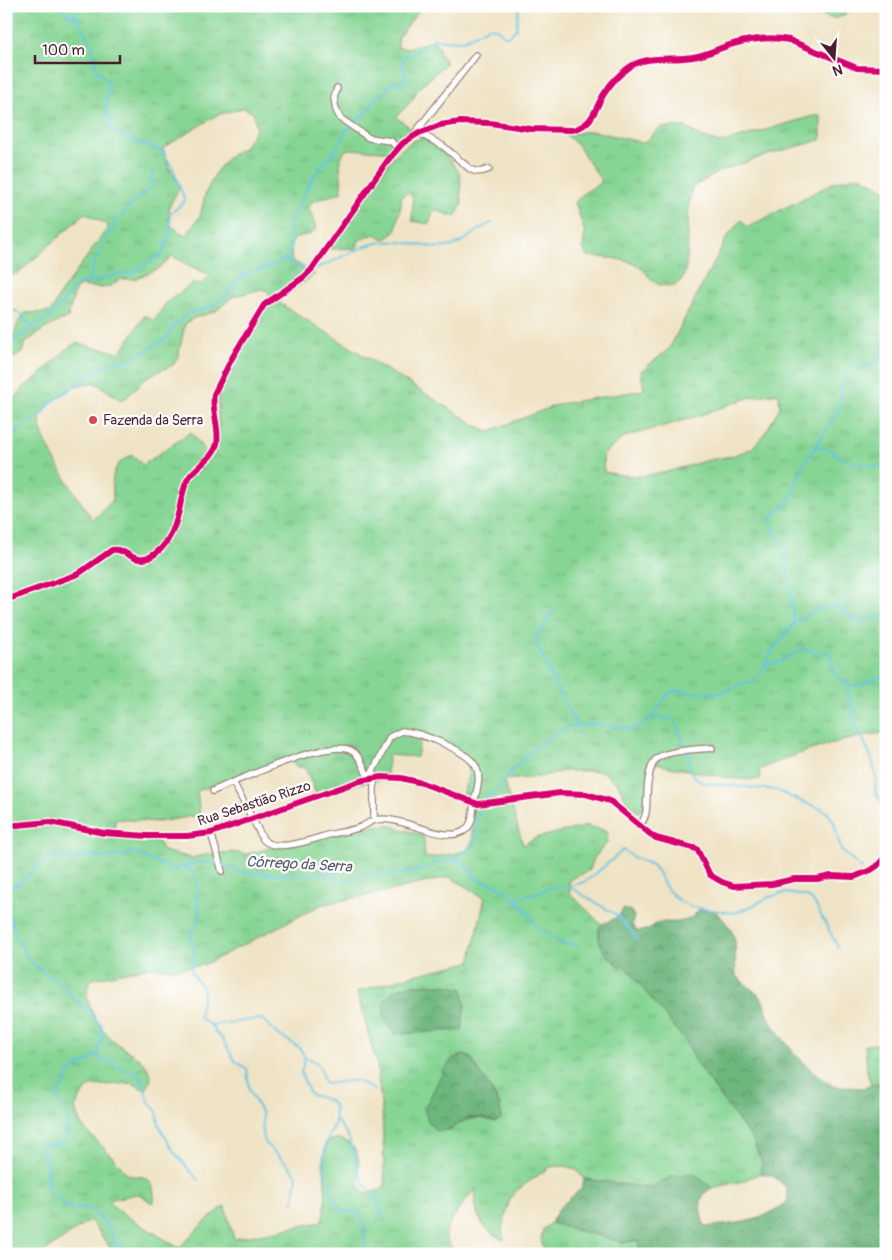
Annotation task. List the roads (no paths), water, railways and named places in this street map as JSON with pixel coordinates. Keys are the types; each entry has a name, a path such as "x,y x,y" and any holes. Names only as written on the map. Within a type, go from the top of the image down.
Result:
{"street":[{"path":"6,600 78,574 112,550 117,549 135,559 142,559 148,558 159,551 168,541 177,520 186,481 215,450 217,436 214,394 259,312 270,300 304,277 312,269 388,160 398,149 419,133 440,125 460,122 490,123 532,129 573,130 586,125 590,121 605,91 631,65 647,60 695,57 733,44 758,39 780,38 789,40 857,68 886,69"},
{"path":"413,137 476,55"},
{"path":"338,88 334,98 336,110 340,118 369,138 391,141 398,149"},
{"path":"419,133 443,146 475,172 489,169"},
{"path":"233,782 265,842 281,845 299,844 351,830 374,820 403,823 427,830 447,833 461,832 469,826 472,816 478,784 478,773 474,763 445,744 410,732 402,731 390,737 372,778 374,820"},
{"path":"213,791 317,751 337,748 345,749 355,754 372,778"},
{"path":"640,825 646,816 651,770 656,759 666,754 712,748"},
{"name":"Rua Sebastião Rizzo","path":"6,826 50,822 104,833 148,836 187,836 212,833 372,778 401,778 422,783 474,804"},
{"path":"474,804 489,804 522,797 560,793 586,794 610,801 656,838 697,849 710,875 734,886 772,884 794,879 817,879 831,876 854,877 871,870 886,856"},
{"path":"212,833 222,871"}],"waterway":[{"path":"62,6 68,15 78,19"},
{"path":"6,345 12,343 50,316 75,286 119,274 133,273 161,255 170,236 170,214 185,201 173,168 162,151 121,136 111,128 106,111 109,83 97,71 92,45 70,6"},
{"path":"6,436 15,434 21,427 42,414 51,403 81,382 89,373 112,363 130,360 166,339 174,325 185,317 187,312 201,310 212,305 226,296 242,276 277,264 284,259 291,250 292,245 290,225 306,190 319,168 331,156 349,127 371,108 374,99 381,96 393,82 403,85 406,78 402,64 405,57 433,39 462,41 489,27 496,28 504,36 509,36 516,29 519,6"},
{"path":"88,281 95,261 116,222 153,185 152,171"},
{"path":"314,269 365,246 383,242 400,242 435,247 452,246 492,223"},
{"path":"284,259 298,267 309,269"},
{"path":"6,306 19,313 32,327"},
{"name":"Córrego da Serra","path":"483,801 499,788 513,769 534,748 567,727 596,724 633,729 652,717 668,694 680,690 692,693 719,694 738,685 753,681 762,671 773,649 794,622 786,553 770,522 771,518 793,494 800,470 838,411 844,381 848,372 858,365 874,364 883,354 886,343"},
{"path":"815,448 825,448 840,457 856,463 886,466"},
{"path":"794,625 813,611 834,605 852,618 861,621 871,620 886,614"},
{"path":"554,610 537,636 536,642 576,725"},
{"path":"765,665 783,661 801,649 818,653 828,652 831,657 833,672 841,680 853,686 886,676"},
{"path":"846,684 856,724 872,759 876,777 875,793 886,807"},
{"path":"652,717 672,719 677,724 689,754 690,771 703,783 776,790 828,813 834,822 841,850 862,869"},
{"name":"Córrego da Serra","path":"6,885 17,885 33,870 54,855 73,861 87,854 100,858 123,856 132,852 164,865 171,870 205,862 222,864 241,872 285,875 327,874 333,875 339,880 376,874 415,872 439,862 453,860 473,845 481,805"},
{"path":"514,898 532,895 552,887 569,886 584,882 623,850 633,857 652,865 667,889 677,899 691,907 734,913 769,897 785,893 806,896 816,906 838,947"},
{"path":"455,859 463,862 477,879 497,885 512,896 529,914 537,927 559,942 577,945"},
{"path":"186,867 192,872 198,887 196,898 200,913 197,924 190,936 194,950 191,971 204,991 199,1017 214,1028 235,1061 247,1069 249,1089 262,1114 263,1138 268,1146 297,1176 293,1202"},
{"path":"570,887 618,916 638,940"},
{"path":"6,909 13,924 15,935 29,960 64,987 102,1026 102,1038 97,1054 91,1060 73,1069 57,1096 66,1115 68,1128 66,1136 61,1143 42,1146 47,1168 47,1187 70,1209 85,1207 93,1211 109,1227 114,1244 132,1254"},
{"path":"210,1025 260,1019 266,1022 277,1034 300,1048 305,1058 301,1073 309,1092 312,1095 329,1100 334,1105 335,1124 325,1144 324,1169 331,1193 339,1209 342,1211 358,1212 363,1216 365,1242 363,1254"},
{"path":"97,1054 99,1059 113,1063 139,1076 148,1100 157,1112 159,1125 174,1152 198,1180"},
{"path":"305,1058 317,1063 326,1084 357,1080 375,1091"},
{"path":"337,1121 348,1136 361,1178 367,1188 377,1198 382,1218"}],"place":[{"name":"Fazenda da Serra","path":"93,420"}]}
